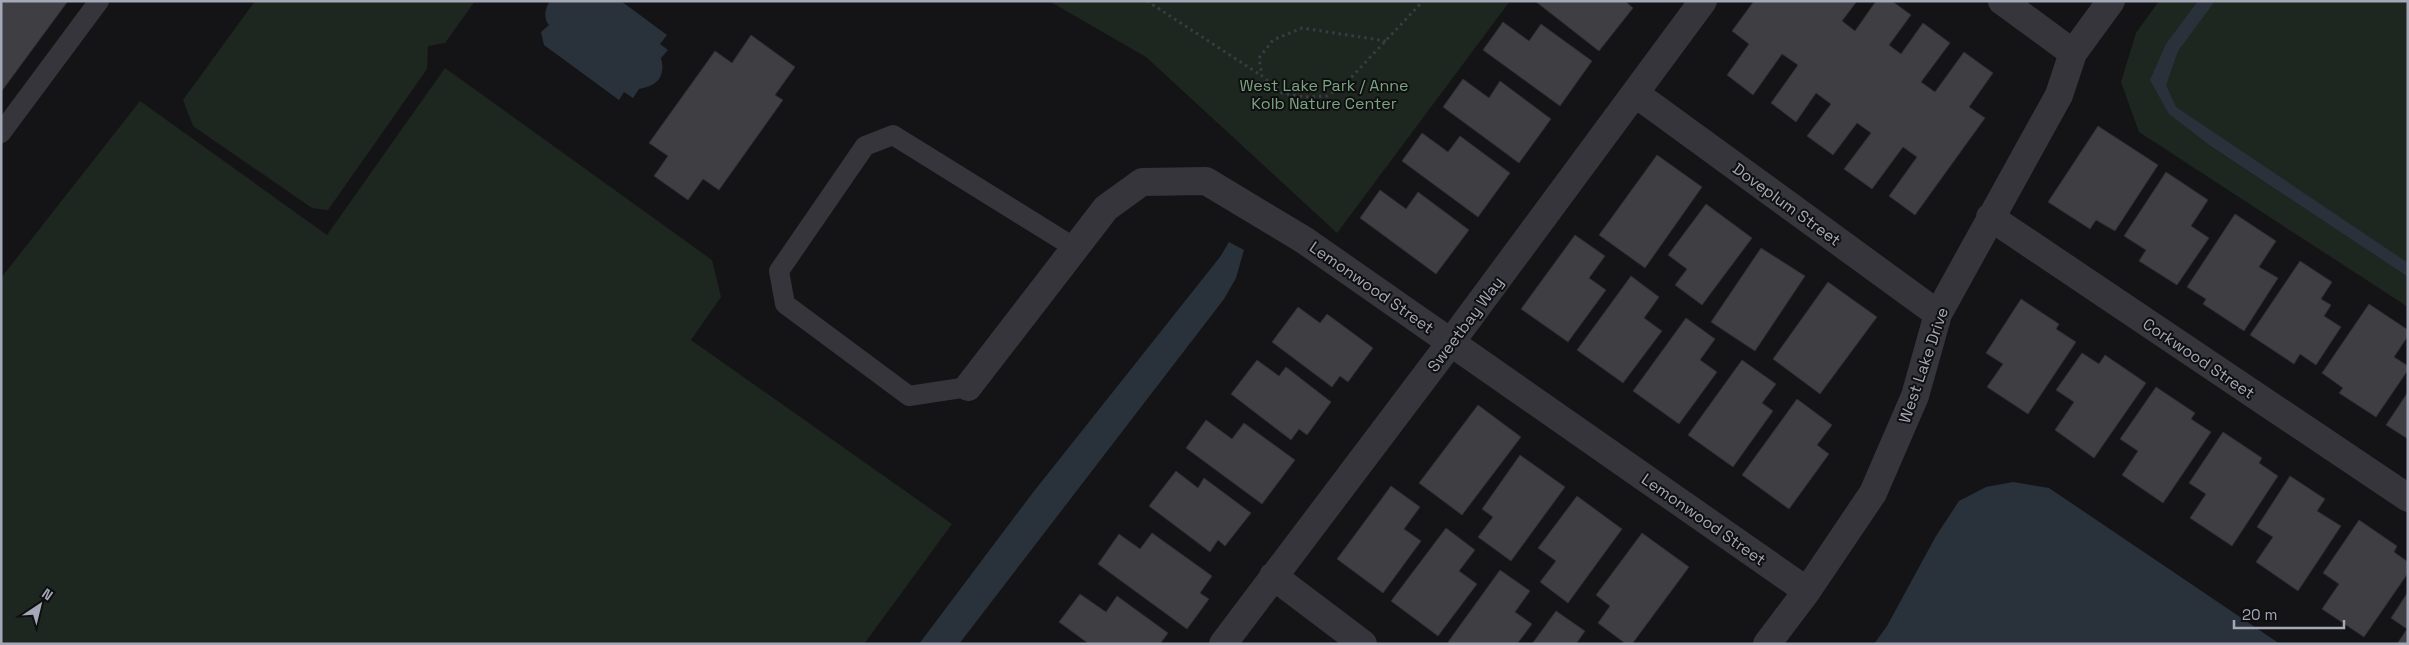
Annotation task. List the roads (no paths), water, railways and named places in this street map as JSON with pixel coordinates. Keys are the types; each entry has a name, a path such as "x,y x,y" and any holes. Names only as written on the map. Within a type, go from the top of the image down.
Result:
{"street":[{"name":"Sweetbay Way","path":"1223,644 1451,342 1703,1"},
{"path":"2002,1 2073,53"},
{"name":"West Lake Drive","path":"1767,644 1807,591 1873,493 1915,396 1938,314 2059,95 2073,53 2111,1"},
{"name":"Doveplum Street","path":"1636,94 1938,314"},
{"name":"Lemonwood Street","path":"968,387 1106,208 1142,182 1206,181 1304,240 1807,591"},
{"name":"Corkwood Street","path":"1990,217 2408,498"},
{"path":"1274,576 1363,644"}],"lane":[{"path":"1,133 99,1"},
{"path":"968,387 909,396 785,304 779,271 865,146 893,135 1075,248"}],"park label":[{"name":"West Lake Park / Anne Kolb Nature Center","path":"1324,94"}]}
